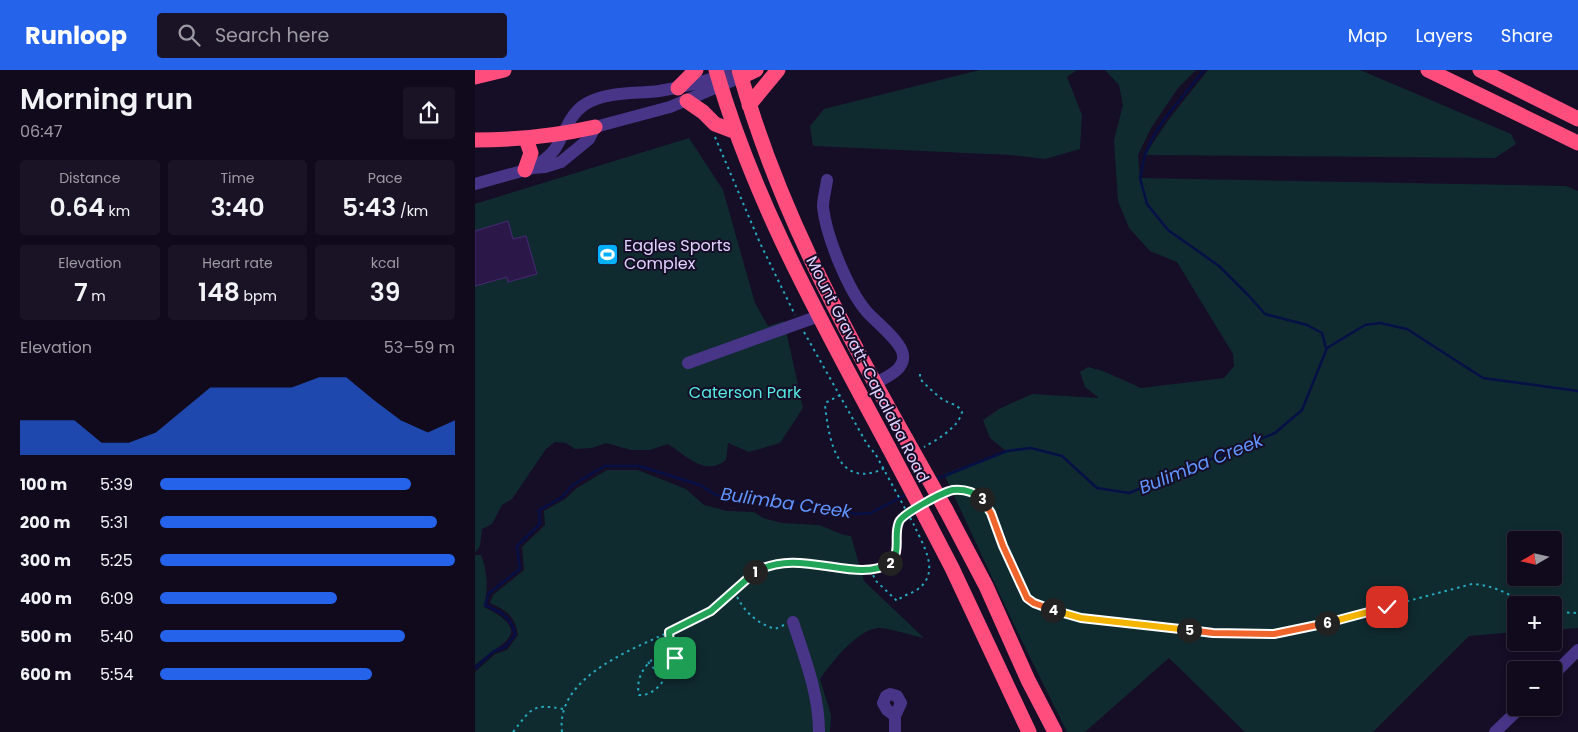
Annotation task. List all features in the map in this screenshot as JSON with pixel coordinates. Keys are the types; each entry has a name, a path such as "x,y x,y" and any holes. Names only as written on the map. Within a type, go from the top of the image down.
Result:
{"highway":[{"path":"475,77 504,70"},
{"path":"695,70 682,94 715,124 736,132"},
{"path":"739,72 756,70"},
{"path":"749,105 778,70"},
{"path":"1428,70 1578,143"},
{"path":"1480,70 1578,119"},
{"name":"Mount Gravatt-Capalaba Road","path":"739,72 773,174 792,222 821,282 986,586 1055,732"},
{"name":"Mount Gravatt-Capalaba Road","path":"718,78 736,132 773,219 882,451 920,521 961,585 1029,732"},
{"path":"475,140 525,139 595,127"},
{"path":"525,139 531,153 529,169"}],"street":[{"path":"475,184 529,169 554,165 569,157 589,139 595,127 651,113 682,94 718,78 739,72"},
{"path":"529,169 549,156 577,110 591,100 606,96 682,94"},
{"name":"Mount Gravatt-Capalaba Road","path":"827,180 823,202 825,217 844,274 865,310 898,344 903,353 902,363 898,369 876,383"},
{"path":"688,363 819,316"},
{"path":"793,622 811,678 819,712 819,732"},
{"path":"1562,666 1578,650"},
{"path":"895,716 895,732"},
{"path":"1495,732 1512,716"}],"path":[{"path":"714,135 760,243 799,323 867,444 882,451 920,521 929,564 927,577 920,588 897,601 875,580 871,569"},
{"path":"944,493 954,490 968,491 985,501 1016,577 1027,598 1034,603 1081,618 1213,633 1274,634 1329,622 1472,584 1484,584 1509,596"},
{"path":"562,732 561,718 563,709 573,694 595,670 611,659 711,611 757,571 787,562 809,562 849,569 871,569 887,565 894,558 897,551 898,524 901,519 911,512"},
{"path":"734,591 742,606 753,618 764,625 775,628 793,622"},
{"path":"1562,612 1578,613"},
{"path":"669,632 670,645"},
{"path":"670,645 677,647 677,651 666,678 651,692 644,696 639,695 637,688 643,667 670,645"},
{"path":"648,662 666,678"},
{"path":"513,732 530,711 539,706 563,709"}],"green space":[{"path":"980,70 1077,70 1067,77 1082,115 1080,149 1045,159 1011,155 813,146 810,126 824,109"},
{"path":"1105,70 1196,70 1178,88 1151,128 1138,155 1140,178 1566,186 1578,191 1578,628 1562,629 1562,596 1507,596 1507,633 1469,636 1373,732 1245,732 1169,658 1085,732 1067,732 1014,625 944,474 1006,451 990,438 983,420 999,409 1032,394 1099,398 1085,387 1080,372 1088,367 1103,371 1141,388 1224,378 1234,366 1233,354 1177,262 1150,251 1129,228 1118,201 1114,140 1123,105 1119,85"},
{"path":"1208,70 1360,70 1511,134 1516,144 1495,158 1145,155 1169,119"},
{"name":"Eagles Sports Complex","path":"689,138 723,190 755,303 768,326 784,321 803,408 780,443 749,452 728,443 726,460 718,465 711,466 703,466 696,463 668,444 650,450 631,450 606,443 592,448 575,449 566,443 555,442 546,449 512,499 502,505 492,524 482,529 480,546 475,553 475,204"},
{"path":"607,470 638,470 686,489 704,505 727,511 754,512 763,518 782,523 819,525 851,536 864,581 924,638 878,628 870,630 845,648 820,679 831,715 830,732 475,732 475,672 495,654 507,650 518,635 515,623 509,615 490,603 493,595 524,570 522,547 545,525 544,511"},
{"path":"475,555 481,555 485,568 487,587 484,607 500,616 508,624 511,631 509,637 503,643 475,665"}],"building":[{"path":"508,221 513,239 526,236 537,274 508,282 507,277 475,286 475,231"}],"waterway":[{"path":"1204,70 1166,117 1153,137 1145,155 1140,178 1147,204 1168,230 1219,266 1265,314 1307,325 1322,333 1326,348"},
{"name":"Bulimba Creek","path":"934,480 1007,451 1031,448 1062,456 1097,488 1129,493 1275,433 1302,410 1327,348 1365,325 1380,323 1407,329 1483,378 1578,391"},
{"name":"Bulimba Creek","path":"475,668 494,651 505,647 515,635 508,619 485,605 489,593 520,569 517,546 540,524 539,510 561,498 574,484 605,466 639,466 700,485 716,495 733,498 747,496 776,499 857,514 871,513 907,494"}],"place":[{"name":"Eagles Sports Complex","path":"608,254"}],"route":[{"path":"675,658 677,647 674,644 670,645 669,632 711,611 757,571 787,562 809,562 864,570 887,565 894,558 897,551 897,529 901,519 944,493 954,490 968,491 985,501 1016,577 1027,598 1034,603 1065,614 1081,618 1213,633 1274,634 1387,607"}],"park label":[{"name":"Caterson Park","path":"745,392"}]}
